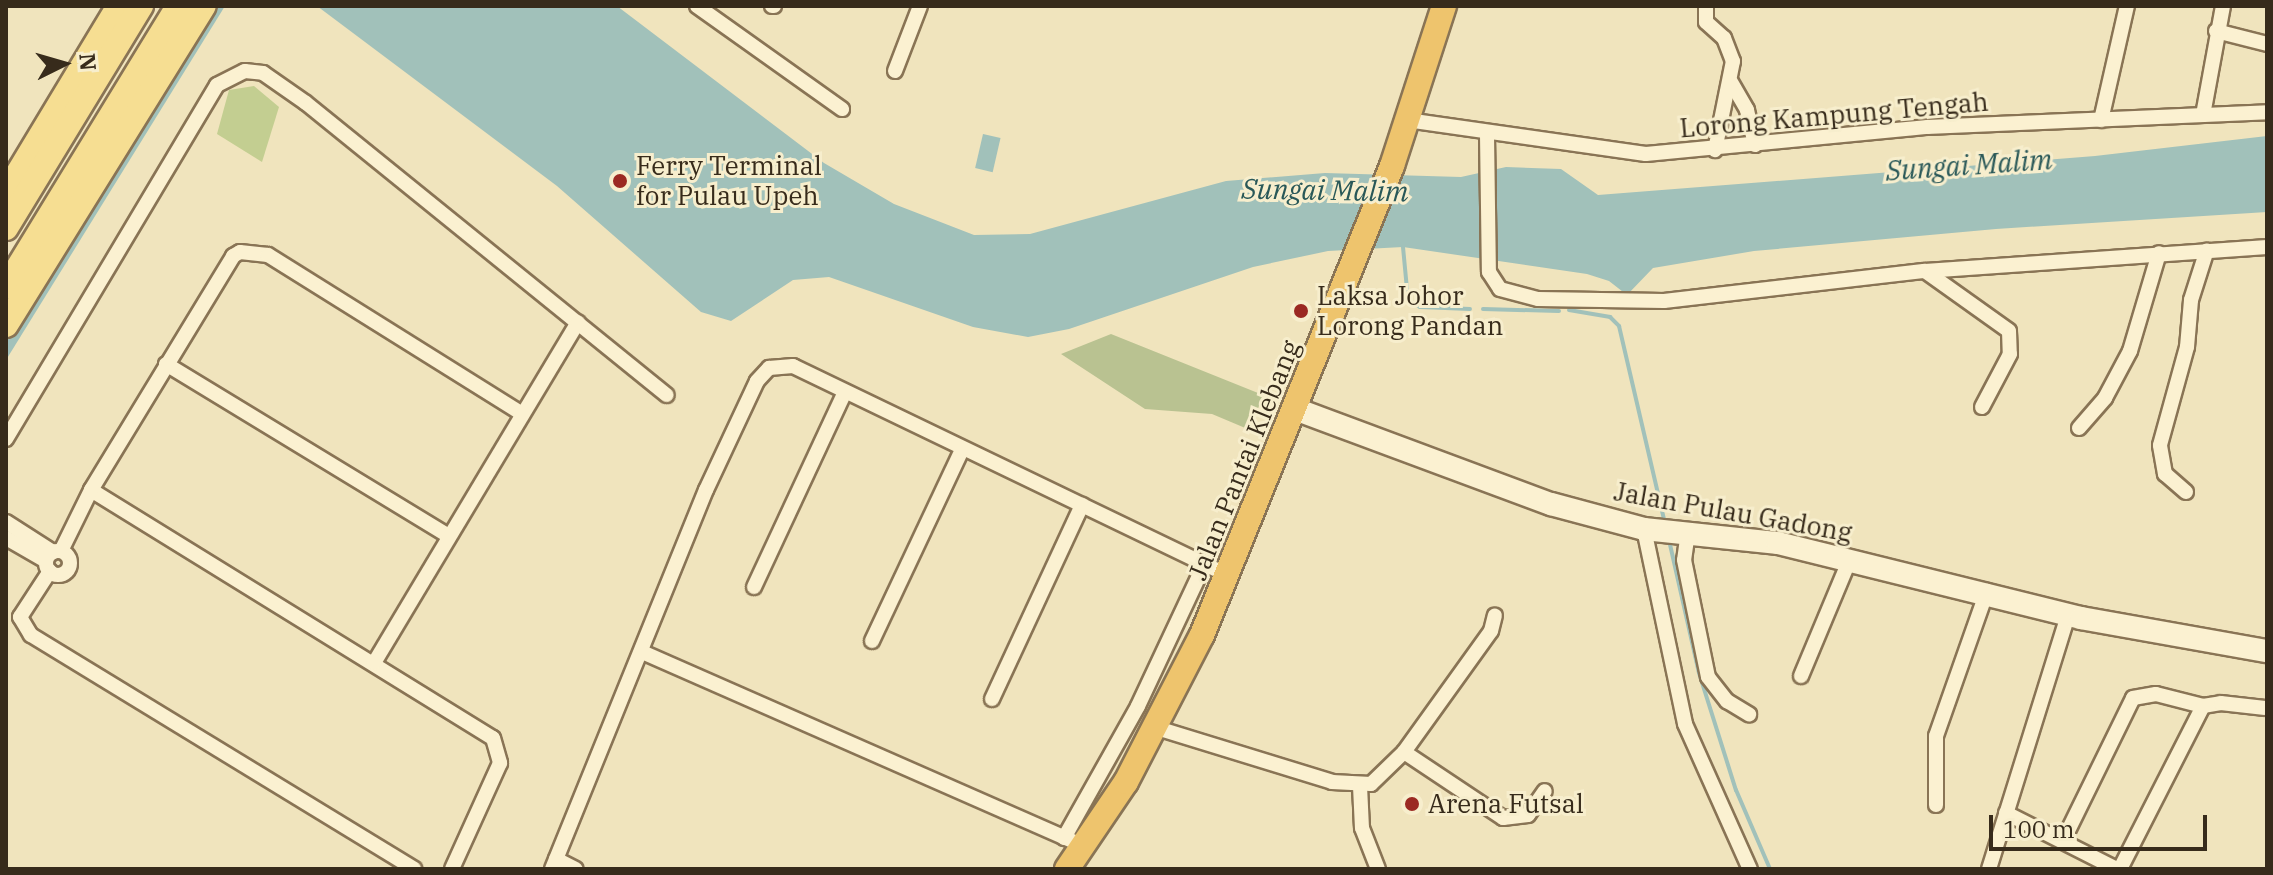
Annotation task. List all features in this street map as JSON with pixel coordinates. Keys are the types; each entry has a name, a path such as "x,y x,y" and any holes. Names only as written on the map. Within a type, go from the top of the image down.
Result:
{"highway":[{"name":"Jalan Pantai Klebang","path":"1067,869 1074,842 1157,728 1228,575 1392,166 1444,6"}],"main road":[{"path":"6,193 119,6"},
{"path":"6,228 141,6"},
{"path":"6,287 178,6"},
{"path":"6,325 204,6"},
{"name":"Jalan Pulau Gadong","path":"1295,409 1551,504 1665,531 1778,543 1987,591 2068,615 2267,651"}],"street":[{"path":"697,6 842,109"},
{"path":"895,71 920,6"},
{"path":"1706,6 1706,22 1730,48 1731,82 1715,150"},
{"path":"2101,120 2127,6"},
{"path":"2203,115 2223,6"},
{"path":"2216,31 2267,44"},
{"path":"6,439 217,85 245,71 263,73 306,103 667,395"},
{"path":"1731,82 1747,110 1755,145"},
{"name":"Lorong Kampung Tengah","path":"1407,120 1487,135 1631,153 1715,150 1928,127 2267,112"},
{"path":"1487,135 1489,272 1494,283 1509,294 1628,303 1925,271 2267,247"},
{"path":"2186,492 2165,474 2160,445 2187,347 2191,300 2207,250"},
{"path":"414,869 31,635 20,617 91,490 233,256 258,251 521,413"},
{"path":"2079,428 2105,398 2130,351 2159,253"},
{"path":"1925,271 2009,331 2010,354 1982,407"},
{"path":"374,663 447,535 578,322"},
{"path":"166,364 447,535"},
{"path":"576,869 554,864 706,490 762,374 774,366 793,366 962,450 1228,575"},
{"path":"754,587 845,392"},
{"path":"872,641 962,450"},
{"path":"91,490 374,663 499,744 500,763 452,869"},
{"path":"992,699 1082,505"},
{"path":"6,522 52,559"},
{"path":"1665,531 1684,560 1708,677 1727,701 1749,714"},
{"path":"1665,531 1685,724 1750,869"},
{"path":"6,538 52,559"},
{"path":"1801,676 1849,561"},
{"path":"642,652 1074,842 1205,563"},
{"path":"1936,805 1936,736 1987,591"},
{"path":"1157,728 1360,786 1378,780 1404,752 1491,631 1495,615"},
{"path":"1989,869 2068,615"},
{"path":"2063,841 2133,698 2156,694 2203,706 2221,703 2265,708"},
{"path":"2006,813 2118,869 2203,706"},
{"path":"1404,752 1503,818 1528,815 1545,791"},
{"path":"1360,786 1362,828 1378,869"}],"green space":[{"path":"254,86 279,107 262,162 217,134 229,90"},
{"path":"1111,334 1263,395 1250,430 1212,414 1145,409 1061,354"}],"water":[{"path":"211,6 225,6 6,360 6,332"},
{"name":"Sungai Malim","path":"317,6 617,6 824,163 894,204 974,235 1030,234 1226,181 1325,173 1461,177 1506,167 1561,169 1598,195 2095,156 2267,136 2267,212 1996,229 1754,251 1653,268 1627,295 1609,281 1587,274 1403,247 1328,251 1253,267 1069,329 1028,337 973,327 829,277 793,280 731,321 701,312 557,186"},
{"path":"983,134 1001,138 993,172 975,168"}],"waterway":[{"path":"1403,247 1408,300 1420,307 1470,309"},
{"path":"1483,309 1559,311"},
{"path":"1569,310 1610,317 1619,326 1665,523"},
{"path":"1669,540 1699,673 1736,790 1770,869"}],"place":[{"name":"Ferry Terminal for Pulau Upeh","path":"620,181"},
{"name":"Laksa Johor Lorong Pandan","path":"1301,311"},
{"name":"Arena Futsal","path":"1412,804"}]}
